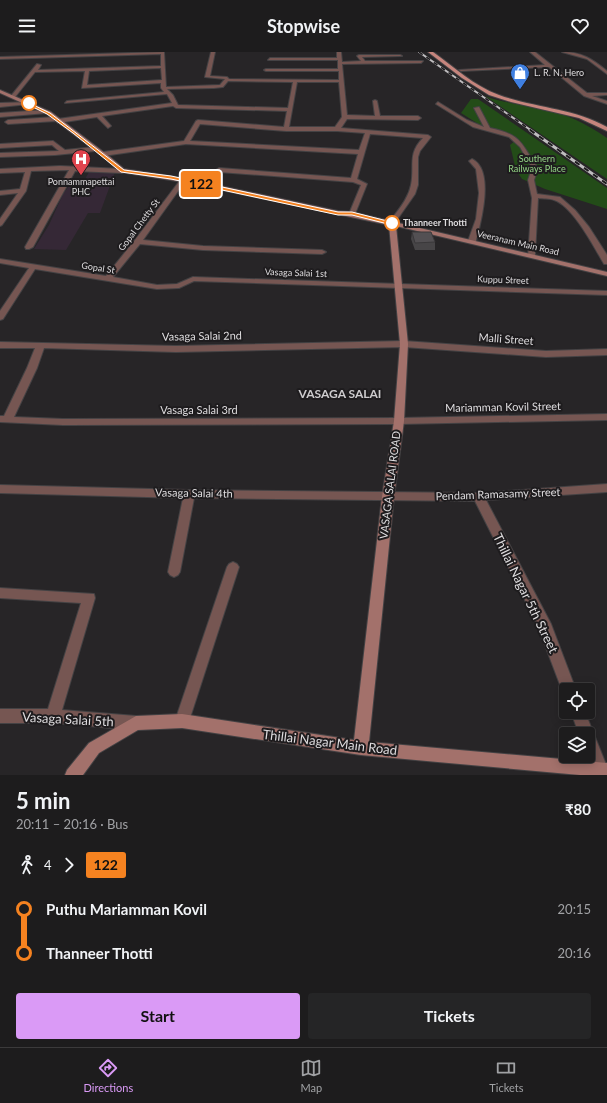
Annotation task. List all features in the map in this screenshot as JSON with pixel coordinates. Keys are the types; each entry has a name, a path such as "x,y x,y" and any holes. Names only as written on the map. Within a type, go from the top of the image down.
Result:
{"main road":[{"path":"430,52 481,88 492,94 507,99 567,112 594,121 607,129"},
{"path":"436,52 484,86 504,95 573,110 607,123"},
{"path":"0,91 29,103 45,112 103,154 122,171"},
{"name":"Veeranam Main Road","path":"122,171 183,180 338,213 352,214 472,241 607,274"},
{"name":"VASAGA SALAI ROAD","path":"361,748 388,497 399,421 404,344 392,223"},
{"name":"Thillai Nagar Main Road","path":"73,775 94,748 136,723 182,721 361,748 604,770"}],"street":[{"path":"213,52 207,78 227,78 227,80 342,81"},
{"path":"337,129 345,117 339,52"},
{"path":"532,52 586,95 607,103"},
{"path":"564,52 588,58 607,73"},
{"path":"118,53 120,69"},
{"path":"0,58 45,54 163,53 163,88"},
{"path":"13,96 35,71 45,54"},
{"path":"75,70 80,54"},
{"path":"364,63 359,56 402,56"},
{"path":"270,59 364,63 421,62"},
{"path":"462,70 550,66"},
{"path":"35,71 87,70 112,73 120,69 162,67"},
{"path":"87,70 84,87 164,81"},
{"path":"266,70 341,70"},
{"path":"112,73 110,86 115,95 123,99 130,110 137,116"},
{"path":"163,88 218,87 223,85 227,80"},
{"path":"286,129 295,81"},
{"path":"163,88 175,104"},
{"path":"68,95 67,104 167,92"},
{"path":"586,95 607,94"},
{"path":"375,101 378,117"},
{"path":"0,105 29,103"},
{"path":"438,103 457,117 488,130 512,136 523,147 535,168 531,180 535,196 531,255"},
{"path":"8,122 57,120 175,104 176,106 290,110"},
{"path":"245,114 248,108"},
{"path":"477,108 488,130"},
{"path":"0,115 45,112"},
{"path":"98,115 108,126"},
{"path":"345,117 418,118"},
{"path":"239,125 242,120"},
{"path":"186,142 198,122 286,129 337,129 428,137 417,146 414,153 416,175 412,194 392,223"},
{"path":"354,180 368,132"},
{"path":"103,154 186,142 362,152"},
{"path":"0,146 53,143 64,152"},
{"path":"0,155 95,149"},
{"path":"472,161 479,169 482,194 479,219 472,241"},
{"path":"0,171 29,169 73,169 122,171"},
{"path":"0,224 23,191 29,169"},
{"path":"29,247 73,169"},
{"path":"219,170 354,180 364,184 352,214"},
{"name":"Gopal Chetty St","path":"108,279 138,242 183,180"},
{"path":"0,193 23,191"},
{"path":"535,196 559,199 575,214 597,243 607,262"},
{"path":"138,242 203,248 322,252"},
{"name":"Gopal St","path":"0,261 156,287 179,286 192,279"},
{"path":"0,317 33,267"},
{"name":"Vasaga Salai 1st","path":"192,279 399,286"},
{"name":"Kuppu Street","path":"399,286 607,293"},
{"name":"Vasaga Salai 2nd","path":"0,345 176,349 404,344"},
{"name":"Malli Street","path":"404,344 546,354 607,352"},
{"path":"4,419 32,368 40,345"},
{"name":"Mariamman Kovil Street","path":"399,421 607,417"},
{"name":"Vasaga Salai 3rd","path":"4,419 63,422 399,421"},
{"name":"Pendam Ramasamy Street","path":"388,497 479,497 607,488"},
{"name":"Vasaga Salai 4th","path":"0,489 388,497"},
{"path":"174,572 189,494"},
{"name":"Thillai Nagar 5th Street","path":"479,497 544,624 566,683"},
{"path":"182,721 233,566"},
{"path":"0,593 89,598 53,716"},
{"name":"Vasaga Salai 5th","path":"0,716 53,716 136,723"},
{"path":"595,752 604,770"}],"shaded area":[{"path":"89,172 115,172 100,213 88,213 66,250 34,249 49,225 63,194 73,181 84,181"}],"green space":[{"path":"485,96 505,102 558,113 583,123 607,138 607,179"},
{"name":"Southern Railways Place","path":"471,99 478,99 607,188 607,209 545,189 522,179 516,170 510,145 517,139 480,125 461,113"}],"building":[{"path":"412,232 431,232 435,242 415,243"}],"railway":[{"path":"419,52 532,131"},
{"path":"530,130 607,184"}],"bus line":[{"name":"122","path":"29,103 75,132 122,171 159,175 392,223"}],"place":[{"name":"L. R. N. Hero","path":"520,90"},
{"name":"Ponnammapettai PHC","path":"81,176"},
{"name":"Thanneer Thotti","path":"392,223"}],"district":[{"name":"VASAGA SALAI","path":"340,394"}]}
